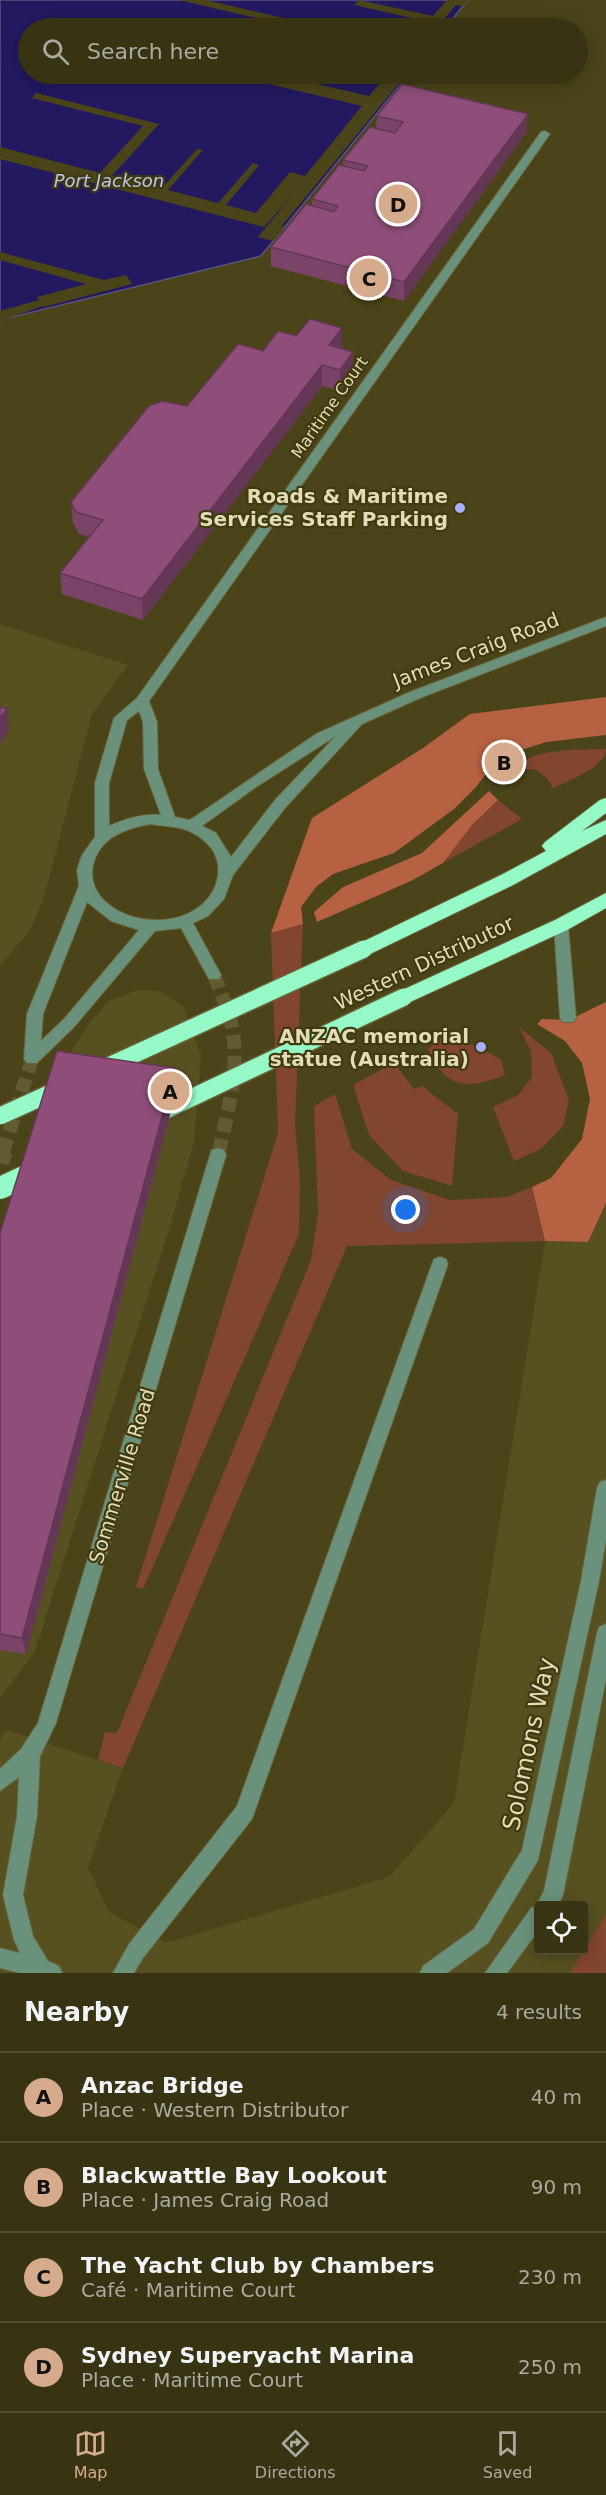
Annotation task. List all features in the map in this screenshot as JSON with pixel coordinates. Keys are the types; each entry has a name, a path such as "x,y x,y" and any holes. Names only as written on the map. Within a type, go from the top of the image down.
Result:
{"highway":[{"path":"507,880 606,804"},
{"path":"507,880 606,826"},
{"name":"Western Distributor","path":"0,1116 507,880"},
{"name":"Western Distributor","path":"138,1123 561,924 606,900"},
{"path":"0,1188 53,1163"}],"street":[{"name":"Maritime Court","path":"102,838 102,783 121,718 142,701 545,134"},
{"name":"James Craig Road","path":"193,825 321,737 415,695 583,632 606,621"},
{"path":"142,701 150,722 151,769 169,819"},
{"name":"James Craig Road","path":"228,871 280,804 361,718"},
{"path":"169,819 193,825 208,833 219,844 226,858 228,871 223,889 214,902 201,912 184,920 151,926 129,923 109,915 94,903 86,887 84,870 90,853 102,838 132,822 169,819"},
{"path":"86,887 35,1014 32,1059 69,1023 151,926"},
{"path":"184,920 214,975"},
{"path":"561,924 568,1018"},
{"name":"Sommerville Road","path":"0,1781 30,1756 41,1741 218,1155"},
{"path":"123,1973 136,1951 245,1812 440,1264"},
{"name":"Solomons Way","path":"430,1973 481,1936 531,1853 590,1581 606,1488"},
{"path":"549,1901 553,1895 606,1634"},
{"path":"30,1756 27,1816 13,1895 24,1940 46,1970"},
{"path":"495,1973 534,1920"},
{"path":"0,1958 46,1970"}],"shaded area":[{"path":"0,624 128,665 92,714 43,901 30,930 0,966"},
{"path":"606,697 606,735 546,742 499,757 476,787 454,809 394,853 333,874 316,887 301,907 303,924 271,933 312,818 423,748 470,714"},
{"path":"606,749 600,762 553,788 547,778 535,769 512,771 520,763 542,754 555,751"},
{"path":"489,791 498,800 472,825 443,863 411,881 317,922 314,912 343,887 422,853"},
{"path":"498,800 522,819 443,863 472,825"},
{"path":"303,924 295,1125 300,1179 299,1234 143,1589 136,1587 278,1133 271,933"},
{"path":"137,990 160,991 184,1007 201,1056 194,1142 168,1233 34,1654 0,1697 0,1264 59,1071 90,1022 109,1001"},
{"path":"606,1002 606,1203 588,1242 545,1241 532,1187 551,1178 582,1139 590,1099 582,1063 565,1041 537,1024 542,1019 569,1020"},
{"path":"519,1027 551,1053 569,1100 563,1126 541,1149 514,1161 493,1107 518,1095 532,1077 531,1051"},
{"path":"447,1033 501,1059 505,1075 468,1084 450,1079 442,1072 428,1049"},
{"path":"394,1063 414,1089 422,1086 458,1114 452,1186 403,1171 369,1135 353,1085"},
{"path":"335,1094 352,1149 391,1180 450,1200 507,1197 532,1187 545,1241 347,1246 123,1768 98,1760 105,1732 117,1733 311,1260 318,1213 314,1106"},
{"path":"606,1203 606,1973 0,1973 0,1740 7,1730 123,1768 88,1867 109,1912 166,1943 389,1877 454,1803 545,1241 588,1242"},
{"path":"606,1914 606,1973 570,1973 581,1955 588,1955 588,1944"}],"water":[{"name":"Port Jackson","path":"0,0 468,0 453,18 18,18 18,84 401,84 261,256 0,320"}],"pier":[{"path":"179,0 206,0 283,18 256,18"},
{"path":"359,0 433,16 447,0 468,0 463,6 456,5 445,18 412,18 354,5"},
{"path":"268,84 317,84 369,96 379,84 398,84 282,226 284,228 273,241 258,237 291,197 264,227 0,159 0,147 100,173 143,126 32,98 36,93 159,124 112,176 161,189 197,149 203,150 168,190 218,203 253,163 259,165 226,205 256,213 290,172 305,176 362,106"},
{"path":"0,252 104,280 126,275 132,284 43,306 0,321 0,311 39,300 37,297 86,284 0,260"}],"building":[{"path":"402,84 528,114 404,282 271,247 306,204 334,212 338,206 312,199 339,165 364,171 368,166 343,160 370,127 395,133 403,122 377,116"},
{"path":"310,319 342,328 329,345 353,352 340,370 322,365 142,599 60,573 103,520 76,512 71,502 149,406 162,401 187,406 238,344 263,351 278,331 296,336"},
{"path":"0,707 7,709 0,718"},
{"path":"57,1051 175,1068 22,1638 0,1634 0,1233"}],"tunnel":[{"path":"214,975 230,1018 234,1047 231,1093 219,1152"},
{"path":"3,1152 32,1059"},
{"path":"0,1163 4,1151"},
{"path":"218,1155 219,1151"}],"place":[{"name":"Sydney Superyacht Marina","path":"398,204"},
{"name":"The Yacht Club by Chambers","path":"369,278"},
{"name":"Roads & Maritime Services Staff Parking","path":"460,508"},
{"name":"Blackwattle Bay Lookout","path":"504,762"},
{"name":"ANZAC memorial statue (Australia)","path":"481,1047"},
{"name":"Anzac Bridge","path":"170,1091"}]}
